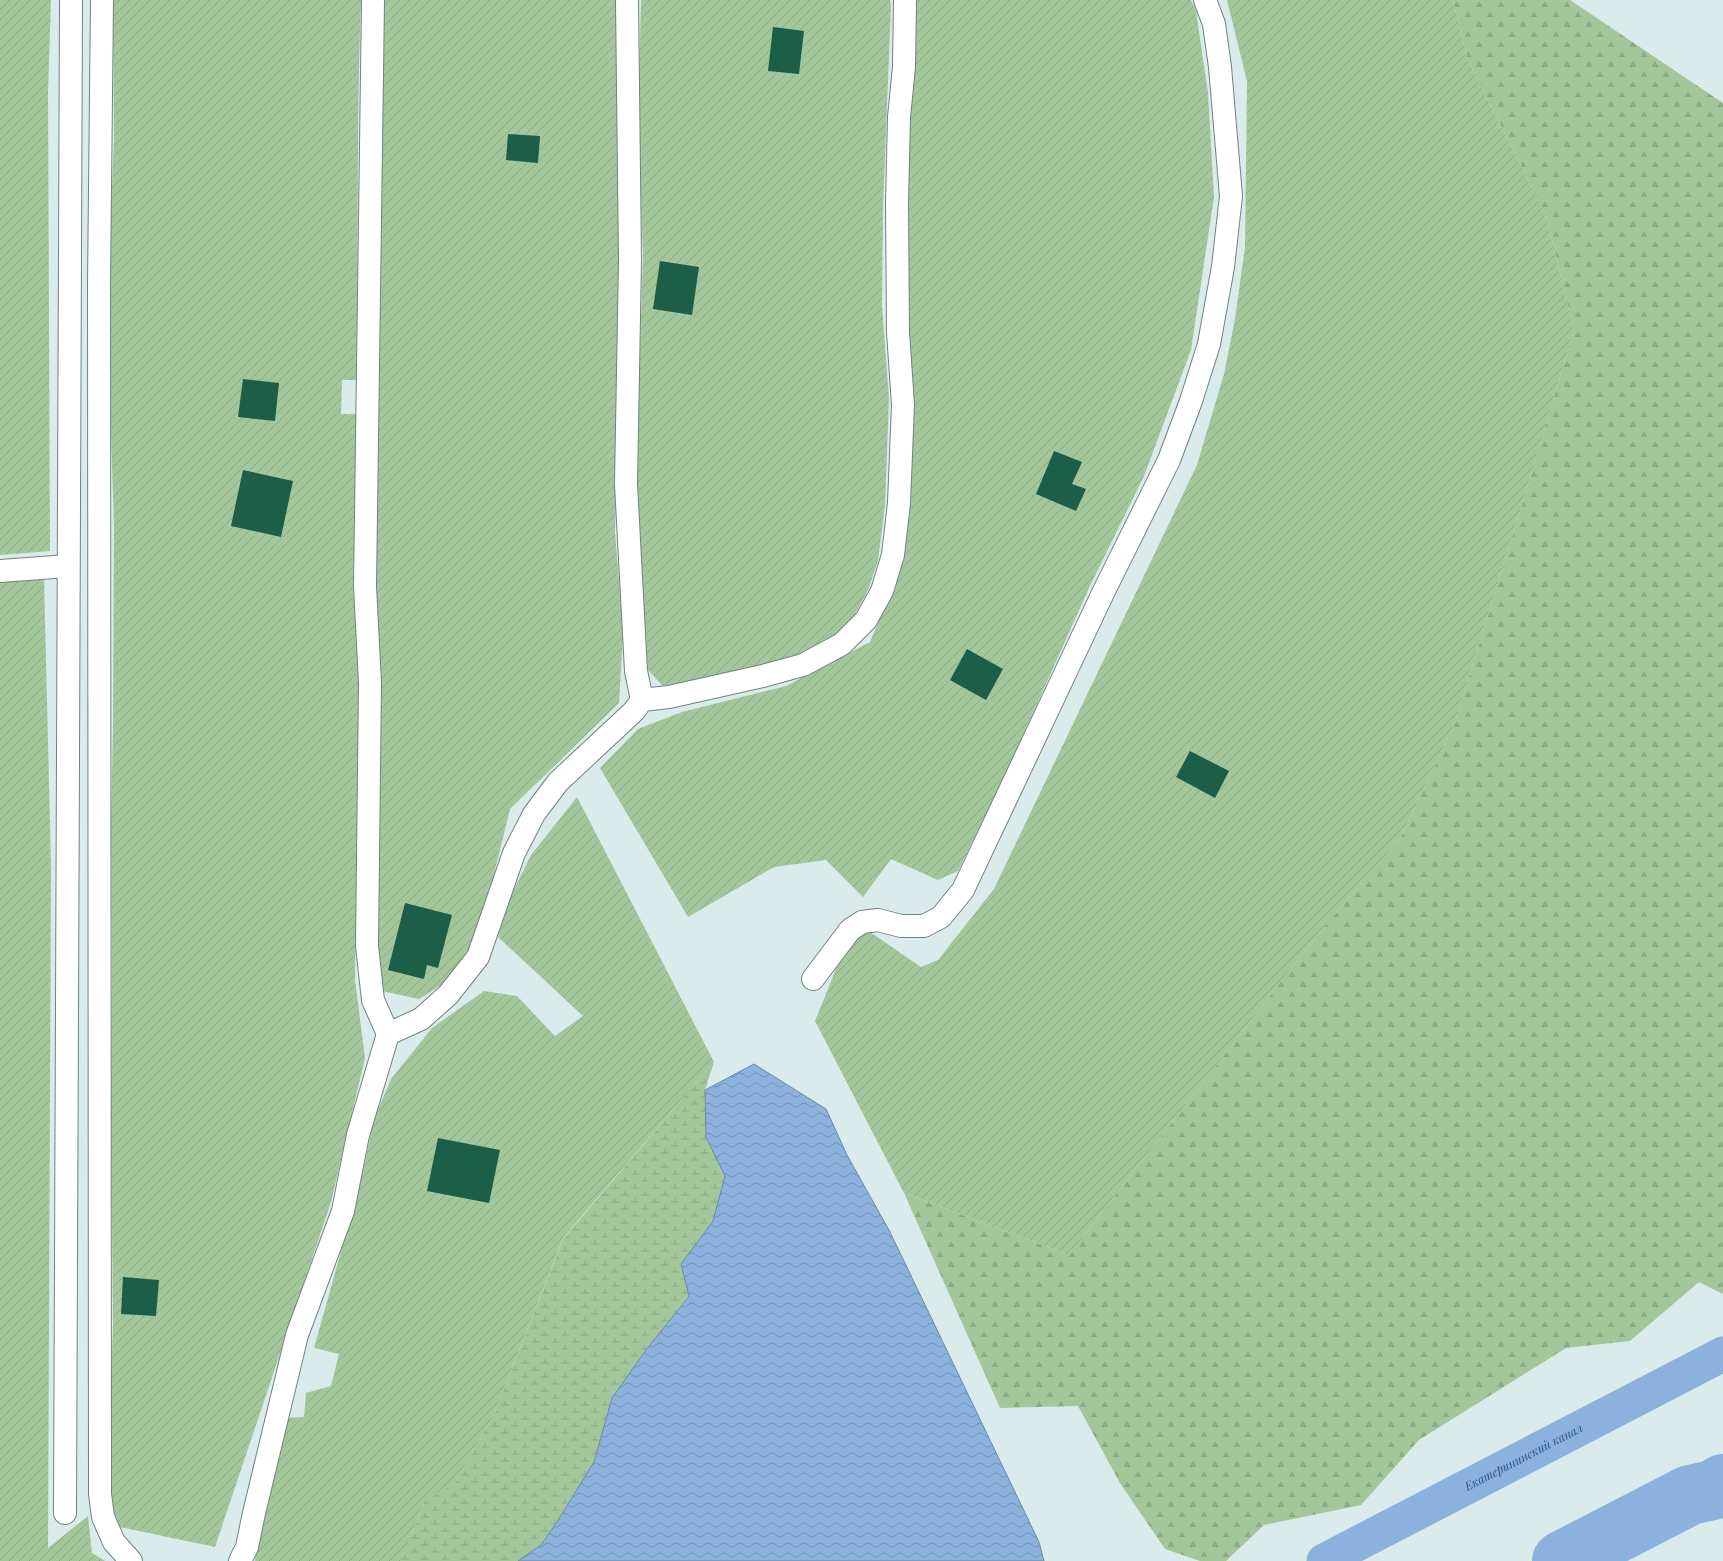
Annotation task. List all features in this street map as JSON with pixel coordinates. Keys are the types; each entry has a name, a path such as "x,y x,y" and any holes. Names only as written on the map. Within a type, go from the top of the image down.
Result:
{"lane":[{"path":"65,1513 71,0"},
{"path":"102,0 99,284 100,1494 103,1517 114,1542 131,1561"},
{"path":"240,1561 247,1547 297,1335 343,1211 358,1135 388,1034 373,1000 367,946 370,683 366,586 373,0"},
{"path":"627,0 630,260 626,484 636,671 642,700"},
{"path":"388,1034 421,1019 448,995 478,958 514,853 534,814 558,782 634,711 642,700 676,696 763,676 803,665 842,644 866,620 882,591 893,555 899,503 903,405 898,332 896,203 898,117 904,67 905,0"},
{"path":"813,979 850,930 862,922 878,920 901,926 924,926 941,917 963,890 1103,593 1169,460 1191,400 1209,344 1223,267 1231,196 1220,67 1214,24 1205,0"},
{"path":"0,570 68,566"}],"green space":[{"path":"0,0 51,0 48,93 50,551 0,555"},
{"path":"113,0 361,0 356,380 342,380 341,414 358,414 353,584 359,682 355,980 365,1058 331,1202 215,1547 120,1527 107,1493 113,1325 111,824 114,527 108,338 114,139"},
{"path":"382,0 620,0 621,253 615,532 623,632 619,703 510,809 489,894 469,949 443,984 419,999 382,991 376,945 373,481"},
{"path":"641,0 890,0 891,5 883,207 882,306 889,399 885,505 878,561 868,590 852,620 836,634 802,655 761,666 663,686 648,670 637,538 637,444 643,254 638,133"},
{"path":"916,0 1191,0 1196,11 1208,93 1214,197 1191,350 1144,476 1089,588 1002,782 958,871 938,880 891,859 863,897 826,860 774,867 688,917 600,768 638,729 682,712 786,686 870,642 878,623 900,556 904,150"},
{"path":"1227,0 1453,0 1467,58 1546,216 1574,330 1454,725 1401,837 1315,938 1069,1255 904,1193 815,1021 845,947 867,930 921,967 938,960 994,889 1197,465 1224,374 1235,319 1245,247 1247,81"},
{"path":"1453,0 1570,0 1723,103 1723,1294 1699,1282 1630,1341 1566,1348 1419,1440 1361,1505 1264,1525 1226,1561 1200,1561 1165,1549 1120,1483 1078,1406 1000,1408 904,1193 1069,1255 1315,938 1401,837 1454,725 1574,330 1546,216 1467,58"},
{"path":"44,578 51,864 48,1548 88,1516 92,1553 105,1561 0,1561 0,582"},
{"path":"577,797 714,1062 563,1238 494,1415 454,1484 425,1500 401,1561 255,1561 257,1541 283,1418 304,1417 306,1393 331,1386 339,1354 314,1348 360,1184 374,1119 391,1079 432,1028 484,991 517,996 555,1036 583,1016 498,937 503,912 531,855"},
{"path":"714,1062 705,1090 706,1137 725,1176 713,1221 681,1264 689,1295 646,1350 612,1398 594,1462 557,1522 541,1545 518,1561 401,1561 425,1500 454,1484 494,1415 563,1239"}],"water":[{"path":"754,1064 826,1109 847,1155 890,1232 1039,1542 1044,1561 518,1561 541,1545 557,1522 594,1462 612,1398 646,1350 689,1296 681,1264 713,1221 725,1176 706,1137 705,1090"}],"building":[{"path":"773,27 804,31 799,74 768,71"},
{"path":"508,134 540,136 538,163 506,160"},
{"path":"660,261 699,267 692,315 653,309"},
{"path":"243,379 279,383 275,421 238,417"},
{"path":"1054,451 1082,462 1072,484 1086,489 1076,511 1036,494"},
{"path":"243,470 293,481 281,537 231,526"},
{"path":"967,649 1003,669 986,700 950,680"},
{"path":"1190,751 1229,771 1215,798 1176,777"},
{"path":"405,903 452,915 438,968 427,965 424,979 388,970"},
{"path":"438,1138 500,1150 489,1203 427,1191"},
{"path":"123,1277 159,1280 156,1316 121,1314"}],"waterway":[{"name":"Екатерининский канал","path":"1324,1561 1723,1354"},
{"path":"1562,1561 1690,1495 1713,1490 1723,1484"}]}
